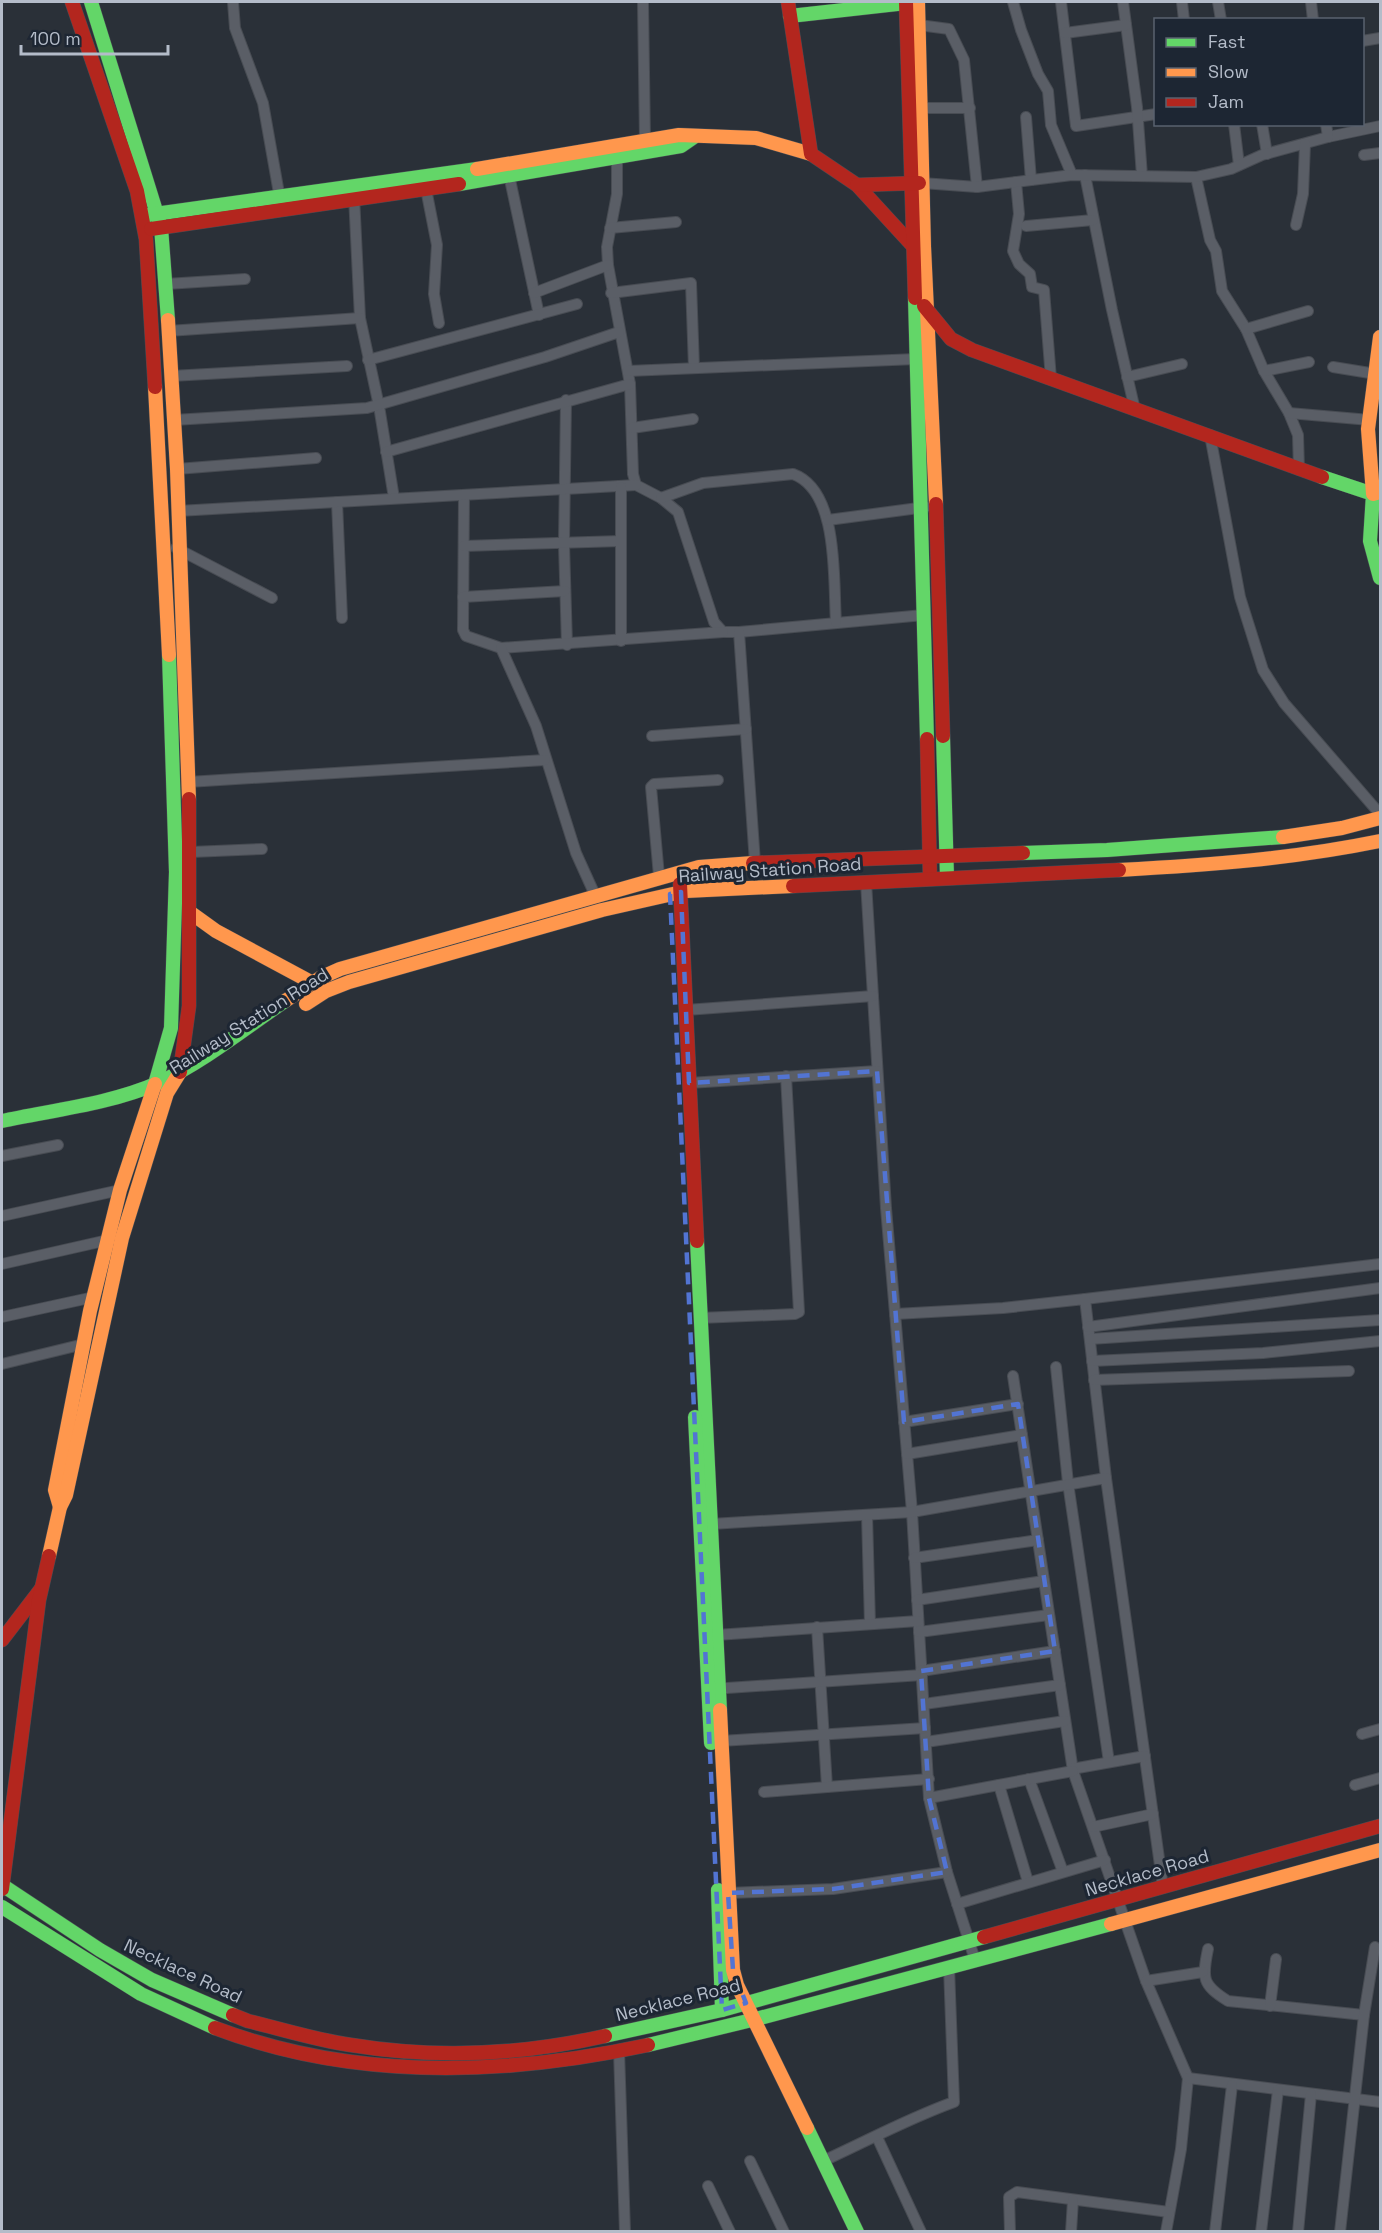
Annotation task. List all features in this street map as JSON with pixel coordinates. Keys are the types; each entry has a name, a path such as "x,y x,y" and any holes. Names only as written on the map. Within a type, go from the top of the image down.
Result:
{"main road":[{"path":"60,1507 55,1490 94,1297 120,1190 166,1053 171,1028 175,972 176,872 165,543 144,223 117,130 74,2"},
{"path":"2,1886 41,1589 60,1507 66,1495 122,1238 167,1093 180,1071 187,1032 191,852 177,469 166,285 159,220 91,2"},
{"path":"788,2 811,154"},
{"path":"790,16 914,2"},
{"path":"914,2 919,25 920,108 913,246 915,296 922,356 947,878"},
{"path":"914,2 916,183 926,308 922,356"},
{"path":"617,152 645,141 679,135 756,138 811,154 857,185 913,246"},
{"path":"159,220 353,194 617,152 681,146 694,137"},
{"path":"144,223 280,199 426,189 509,175 551,162"},
{"path":"857,185 916,183"},
{"path":"915,296 951,339 972,350 1210,435 1299,470 1377,493"},
{"path":"1380,337 1370,420 1377,493 1370,541 1380,578"},
{"path":"922,356 951,339"},
{"path":"929,507 924,615 930,878"},
{"path":"1373,518 1380,532"},
{"name":"Railway Station Road","path":"2,1121 115,1097 155,1084 180,1071 313,983 340,969 669,873 755,863 1107,850 1272,839 1342,828 1380,818"},
{"name":"Railway Station Road","path":"2,1135 151,1100 167,1093 326,991 349,982 602,910 675,893 1267,861 1323,853 1380,841"},
{"path":"669,873 675,893 686,1010 716,1635 714,1688 721,1741 733,1970 746,2003 857,2232"},
{"path":"675,893 714,1688 722,2010"},
{"path":"191,914 216,931 326,991"},
{"path":"2,1640 41,1589"},
{"name":"Necklace Road","path":"2,1886 100,1950 152,1980 248,2021 350,2045 450,2055 527,2051 722,2010 1380,1826"},
{"name":"Necklace Road","path":"2,1907 105,1972 189,2018 263,2044 322,2058 386,2067 450,2070 522,2068 599,2056 754,2018 1128,1921 1380,1850"},
{"path":"597,2038 599,2056"},
{"path":"450,2055 450,2070"}],"street":[{"path":"233,2 235,28 263,103 280,199"},
{"path":"643,2 645,141"},
{"path":"1013,2 1033,63 1048,91 1051,125 1072,175"},
{"path":"1061,2 1076,126 1154,114"},
{"path":"1123,2 1138,116 1142,176"},
{"path":"1182,2 1184,18"},
{"path":"1218,2 1221,18"},
{"path":"1311,2 1313,18"},
{"path":"919,25 949,29 964,60 977,187"},
{"path":"1065,33 1126,25"},
{"path":"1364,41 1380,38"},
{"path":"920,108 970,108"},
{"path":"1026,117 1031,180"},
{"path":"1234,126 1239,165"},
{"path":"1262,126 1267,154"},
{"path":"1326,126 1328,137"},
{"path":"916,183 977,187 1072,175 1196,177 1328,137 1380,126"},
{"path":"1296,225 1303,194 1305,144"},
{"path":"617,152 617,194 610,228 608,265 611,293 630,384 632,468 636,485"},
{"path":"1364,154 1380,153"},
{"path":"509,175 539,315"},
{"path":"1085,175 1136,410"},
{"path":"1196,177 1222,291 1246,329 1264,371 1289,413 1298,435 1299,470"},
{"path":"1016,182 1019,214 1013,251 1019,264 1030,274 1032,287 1044,290 1051,379"},
{"path":"426,189 437,245 434,294 439,323"},
{"path":"353,194 360,318 379,406 394,498"},
{"path":"1026,226 1093,220"},
{"path":"610,228 676,222"},
{"path":"534,293 608,265"},
{"path":"166,285 245,279"},
{"path":"611,293 692,283 694,368"},
{"path":"368,360 577,304"},
{"path":"1246,329 1308,311"},
{"path":"168,331 360,318"},
{"path":"174,420 355,410 379,406 545,357 619,332"},
{"path":"628,371 922,356"},
{"path":"1264,371 1309,362"},
{"path":"1127,377 1182,364"},
{"path":"171,376 347,366"},
{"path":"1333,367 1376,374"},
{"path":"386,452 630,384"},
{"path":"566,400 564,544 567,645"},
{"path":"1289,413 1370,420"},
{"path":"632,428 693,418"},
{"path":"1210,435 1240,597 1263,670 1284,703 1380,813"},
{"path":"177,469 316,458"},
{"path":"662,498 703,483 794,474 806,483 820,499 828,520 836,622"},
{"path":"178,511 636,485 662,498 678,512 714,622 723,632"},
{"path":"621,487 621,641"},
{"path":"464,495 464,634 501,648 723,632 739,633 924,615"},
{"path":"337,502 342,618"},
{"path":"828,520 929,507"},
{"path":"464,546 621,541"},
{"path":"165,543 272,598"},
{"path":"463,597 566,591"},
{"path":"739,633 755,863"},
{"path":"501,648 536,726 576,853 595,895"},
{"path":"652,736 746,729"},
{"path":"188,782 545,760"},
{"path":"669,873 651,787 654,784 718,780"},
{"path":"191,852 262,849"},
{"path":"866,882 877,1071 912,1512 929,1798 947,1872 975,1960"},
{"path":"686,1010 873,996"},
{"path":"689,1083 877,1071"},
{"path":"700,1318 799,1312 786,1076"},
{"path":"2,1156 58,1145"},
{"path":"2,1216 120,1190"},
{"path":"2,1264 108,1240"},
{"path":"895,1314 1003,1308 1380,1263"},
{"path":"1089,1333 1380,1288"},
{"path":"2,1317 94,1297"},
{"path":"1085,1299 1106,1478 1163,1887"},
{"path":"1089,1333 1380,1320"},
{"path":"1092,1361 1263,1353 1380,1341"},
{"path":"2,1364 84,1344"},
{"path":"1056,1367 1068,1484 1109,1762"},
{"path":"1094,1380 1349,1371"},
{"path":"1013,1376 1073,1770 1128,1921 1146,1981 1188,2078 1181,2149 1166,2232"},
{"path":"904,1422 1018,1404"},
{"path":"907,1454 1022,1435"},
{"path":"711,1524 912,1512 1030,1489 1106,1478"},
{"path":"867,1515 870,1624"},
{"path":"914,1558 1038,1540"},
{"path":"917,1600 1044,1581"},
{"path":"716,1635 870,1624 918,1627 1049,1615"},
{"path":"817,1627 827,1786"},
{"path":"714,1688 921,1673 1055,1651"},
{"path":"924,1704 1060,1685"},
{"path":"926,1742 1065,1722"},
{"path":"721,1741 925,1728"},
{"path":"1362,1734 1380,1729"},
{"path":"929,1798 1145,1756"},
{"path":"1355,1785 1380,1778"},
{"path":"764,1792 928,1779"},
{"path":"1029,1779 1063,1872"},
{"path":"999,1785 1028,1882"},
{"path":"1093,1827 1153,1814"},
{"path":"957,1904 1105,1860"},
{"path":"728,1893 833,1889 947,1872"},
{"path":"1340,2232 1364,2015 1375,1947"},
{"path":"1208,1949 1203,1972 1210,1989 1228,2001 1364,2015"},
{"path":"1270,2006 1276,1959"},
{"path":"824,2161 877,2137 912,2117 954,2102 949,1967"},
{"path":"1146,1981 1203,1972"},
{"path":"619,2051 625,2232"},
{"path":"1188,2078 1380,2102"},
{"path":"1215,2232 1232,2085"},
{"path":"1261,2232 1278,2090"},
{"path":"1298,2232 1311,2094"},
{"path":"877,2137 921,2232"},
{"path":"750,2161 784,2232"},
{"path":"708,2186 730,2232"},
{"path":"1010,2232 1009,2197 1012,2193 1169,2212"},
{"path":"1071,2232 1072,2200"}],"highlighted area":[{"path":"681,892 689,1083 877,1071 904,1422 1018,1404 1055,1651 921,1671 929,1798 947,1872 833,1889 728,1893 733,1970 746,2003 722,2010 670,894"}],"traffic: fast":[{"path":"91,2 161,227 168,320"},
{"path":"790,16 915,2"},
{"path":"459,184 681,146 694,137"},
{"path":"148,215 477,169"},
{"path":"915,298 927,739"},
{"path":"1322,477 1373,494 1370,541 1380,578"},
{"path":"155,1084 171,1028 176,872 169,655"},
{"path":"943,736 947,877"},
{"path":"1023,853 1107,850 1283,837"},
{"path":"2,1121 101,1101 158,1083 207,1055 285,1001"},
{"path":"697,1241 720,1710"},
{"path":"695,1417 711,1743"},
{"path":"2,1885 100,1950 152,1980 233,2015"},
{"path":"718,1890 722,2010"},
{"path":"2,1907 141,1994 215,2028"},
{"path":"648,2045 756,2019 1111,1924"},
{"path":"605,2036 722,2010 984,1937"},
{"path":"807,2128 857,2232"}],"traffic: slow":[{"path":"918,2 924,246 936,504"},
{"path":"477,169 679,135 756,138 811,154"},
{"path":"168,320 177,469 189,799"},
{"path":"1380,337 1368,429 1373,494 1380,492"},
{"path":"155,387 169,655"},
{"path":"1283,837 1342,828 1380,818"},
{"path":"1119,870 1250,860 1380,841"},
{"path":"285,1001 320,978 340,969 699,867 753,863"},
{"path":"306,1004 326,991 349,982 602,910 686,891 793,886"},
{"path":"191,913 216,931 322,988"},
{"path":"49,1556 60,1507 66,1495 122,1238 167,1093 180,1072"},
{"path":"60,1507 55,1490 90,1311 120,1190 155,1084"},
{"path":"720,1710 733,1970 737,1985 807,2128"},
{"path":"1111,1924 1380,1850"}],"traffic: jam":[{"path":"72,2 137,191 146,239 155,387"},
{"path":"788,2 811,154 857,185 913,246"},
{"path":"906,2 915,298"},
{"path":"857,185 919,183"},
{"path":"151,229 459,184"},
{"path":"924,306 951,339 972,350 1322,477"},
{"path":"936,504 943,736"},
{"path":"927,739 930,878"},
{"path":"180,1072 189,1006 189,799"},
{"path":"753,863 1023,853"},
{"path":"793,886 1119,870"},
{"path":"680,884 697,1241"},
{"path":"2,1889 39,1600 49,1556"},
{"path":"2,1640 41,1589"},
{"path":"984,1937 1380,1826"},
{"path":"233,2015 248,2021 325,2040 415,2052 510,2051 605,2036"},
{"path":"215,2028 268,2045 321,2057 376,2065 430,2068 539,2063 648,2045"}]}
